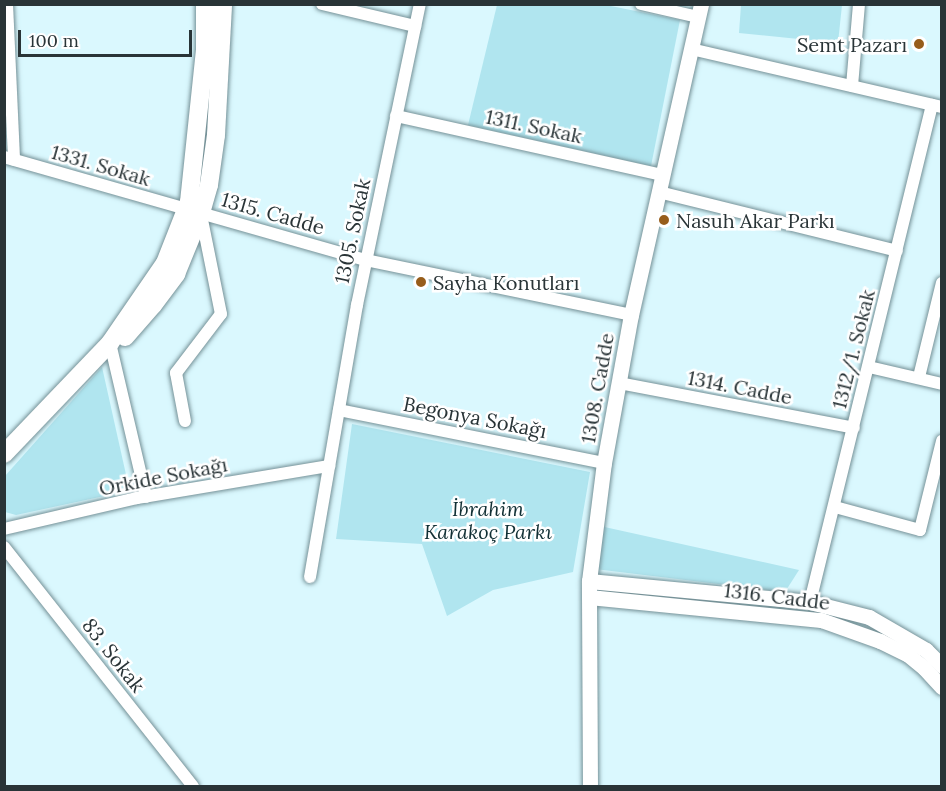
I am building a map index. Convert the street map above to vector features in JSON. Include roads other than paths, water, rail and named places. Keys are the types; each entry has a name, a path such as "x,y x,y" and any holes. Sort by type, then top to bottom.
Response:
{"main road":[{"path":"194,211 189,202 205,51 205,4"},
{"path":"4,453 110,343 124,338 176,274 194,211 209,185 216,135 224,4"}],"street":[{"path":"7,4 9,159"},
{"path":"322,4 415,26"},
{"name":"1305. Sokak","path":"310,577 366,260 420,4"},
{"path":"640,4 699,11"},
{"path":"852,86 859,4"},
{"name":"1308. Cadde","path":"590,786 589,589 604,463 631,315 699,11"},
{"path":"691,49 937,106"},
{"name":"1312/1. Sokak","path":"810,602 897,251 937,106"},
{"name":"1311. Sokak","path":"396,116 663,175"},
{"name":"1331. Sokak","path":"9,159 194,211"},
{"path":"659,192 897,251"},
{"path":"185,421 176,373 221,314 194,211"},
{"name":"1315. Cadde","path":"194,211 366,260 631,315"},
{"path":"919,377 942,283"},
{"path":"110,343 146,497"},
{"path":"869,367 942,384"},
{"name":"1314. Cadde","path":"619,383 854,428"},
{"name":"Begonya Sokağı","path":"339,410 604,463"},
{"path":"835,507 920,530 942,441"},
{"name":"Orkide Sokağı","path":"4,529 146,497 329,466"},
{"name":"83. Sokak","path":"4,547 193,786"},
{"name":"1316. Cadde","path":"589,589 810,602 869,617 926,650 940,664"},
{"name":"1316. Cadde","path":"589,589 821,620 860,633 907,654 942,687"}],"place":[{"name":"Semt Pazarı","path":"919,44"},
{"name":"Nasuh Akar Parkı","path":"664,220"},
{"name":"Sayha Konutları","path":"421,282"}],"park label":[{"name":"İbrahim Karakoç Parkı","path":"488,520"}]}
